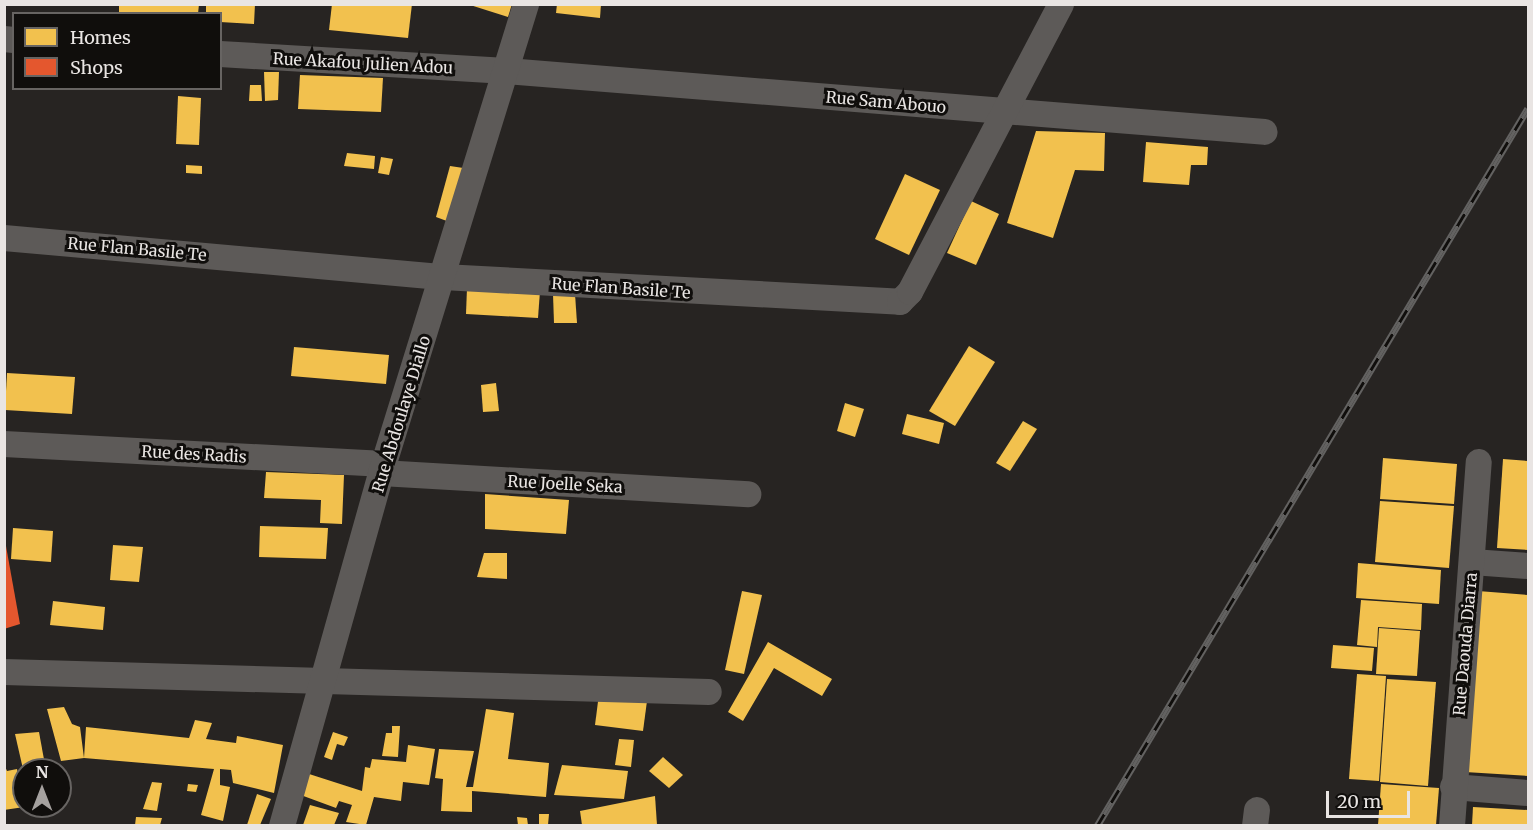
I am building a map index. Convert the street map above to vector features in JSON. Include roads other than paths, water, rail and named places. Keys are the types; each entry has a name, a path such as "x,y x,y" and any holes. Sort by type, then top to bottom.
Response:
{"street":[{"name":"Rue Abdoulaye Diallo","path":"282,825 383,469 526,4"},
{"name":"Rue Flan Basile Te","path":"4,238 443,277 888,305 900,302 910,292 1061,4"},
{"name":"Rue Akafou Julien Adou","path":"222,54 506,71"},
{"name":"Rue Sam Abouo","path":"506,71 1265,132"},
{"name":"Rue des Radis","path":"4,444 383,469"},
{"name":"Rue Daouda Diarra","path":"1452,825 1453,787 1479,462"},
{"name":"Rue Joelle Seka","path":"383,469 748,494"},
{"path":"1472,562 1528,566"},
{"path":"4,672 323,679 709,692"},
{"path":"1453,787 1528,793"}],"railway":[{"path":"1097,826 1528,108"}]}
